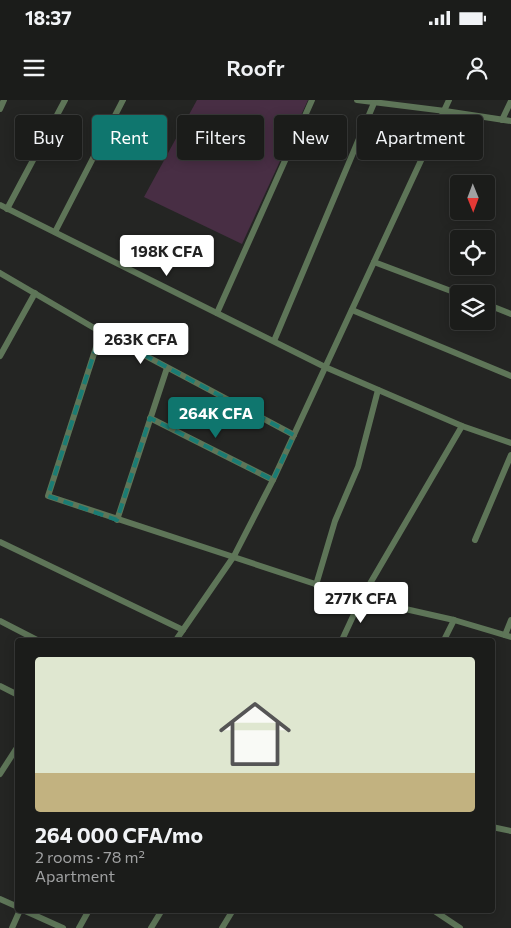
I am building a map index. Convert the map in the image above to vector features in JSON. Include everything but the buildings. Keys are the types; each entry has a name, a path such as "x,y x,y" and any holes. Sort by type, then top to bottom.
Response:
{"street":[{"path":"0,108 4,100"},
{"path":"8,209 66,100"},
{"path":"55,232 123,100"},
{"path":"217,313 312,100"},
{"path":"361,100 511,122"},
{"path":"177,638 234,556 273,480 449,100"},
{"path":"502,120 511,101"},
{"path":"274,341 374,103"},
{"path":"0,205 325,368 462,426 511,443"},
{"path":"374,262 450,291"},
{"path":"0,273 101,332 294,435"},
{"path":"0,356 35,293"},
{"path":"495,308 511,314"},
{"path":"352,310 511,376"},
{"path":"101,332 48,496 361,599 454,620 508,636 511,620"},
{"path":"117,520 167,368"},
{"path":"316,585 336,521 358,467 378,390"},
{"path":"150,418 273,480"},
{"path":"345,638 361,599 462,426"},
{"path":"475,540 511,456"},
{"path":"0,542 183,630"},
{"path":"445,638 454,620"},
{"path":"1,623 33,638"},
{"path":"0,686 15,694"},
{"path":"0,774 15,751"},
{"path":"495,828 511,831"},
{"path":"0,899 15,906"},
{"path":"12,928 18,913"},
{"path":"29,913 63,928"},
{"path":"79,928 87,913"},
{"path":"151,928 160,913"},
{"path":"222,928 231,913"},
{"path":"438,913 460,928"}],"highlighted area":[{"path":"101,332 294,435 273,480 150,418 117,520 48,496"}],"shaded area":[{"path":"197,100 308,100 301,115 274,115 274,160 280,160 242,244 144,197 164,160 167,160 167,155 177,137 177,160 264,160 264,115 189,115"}]}
